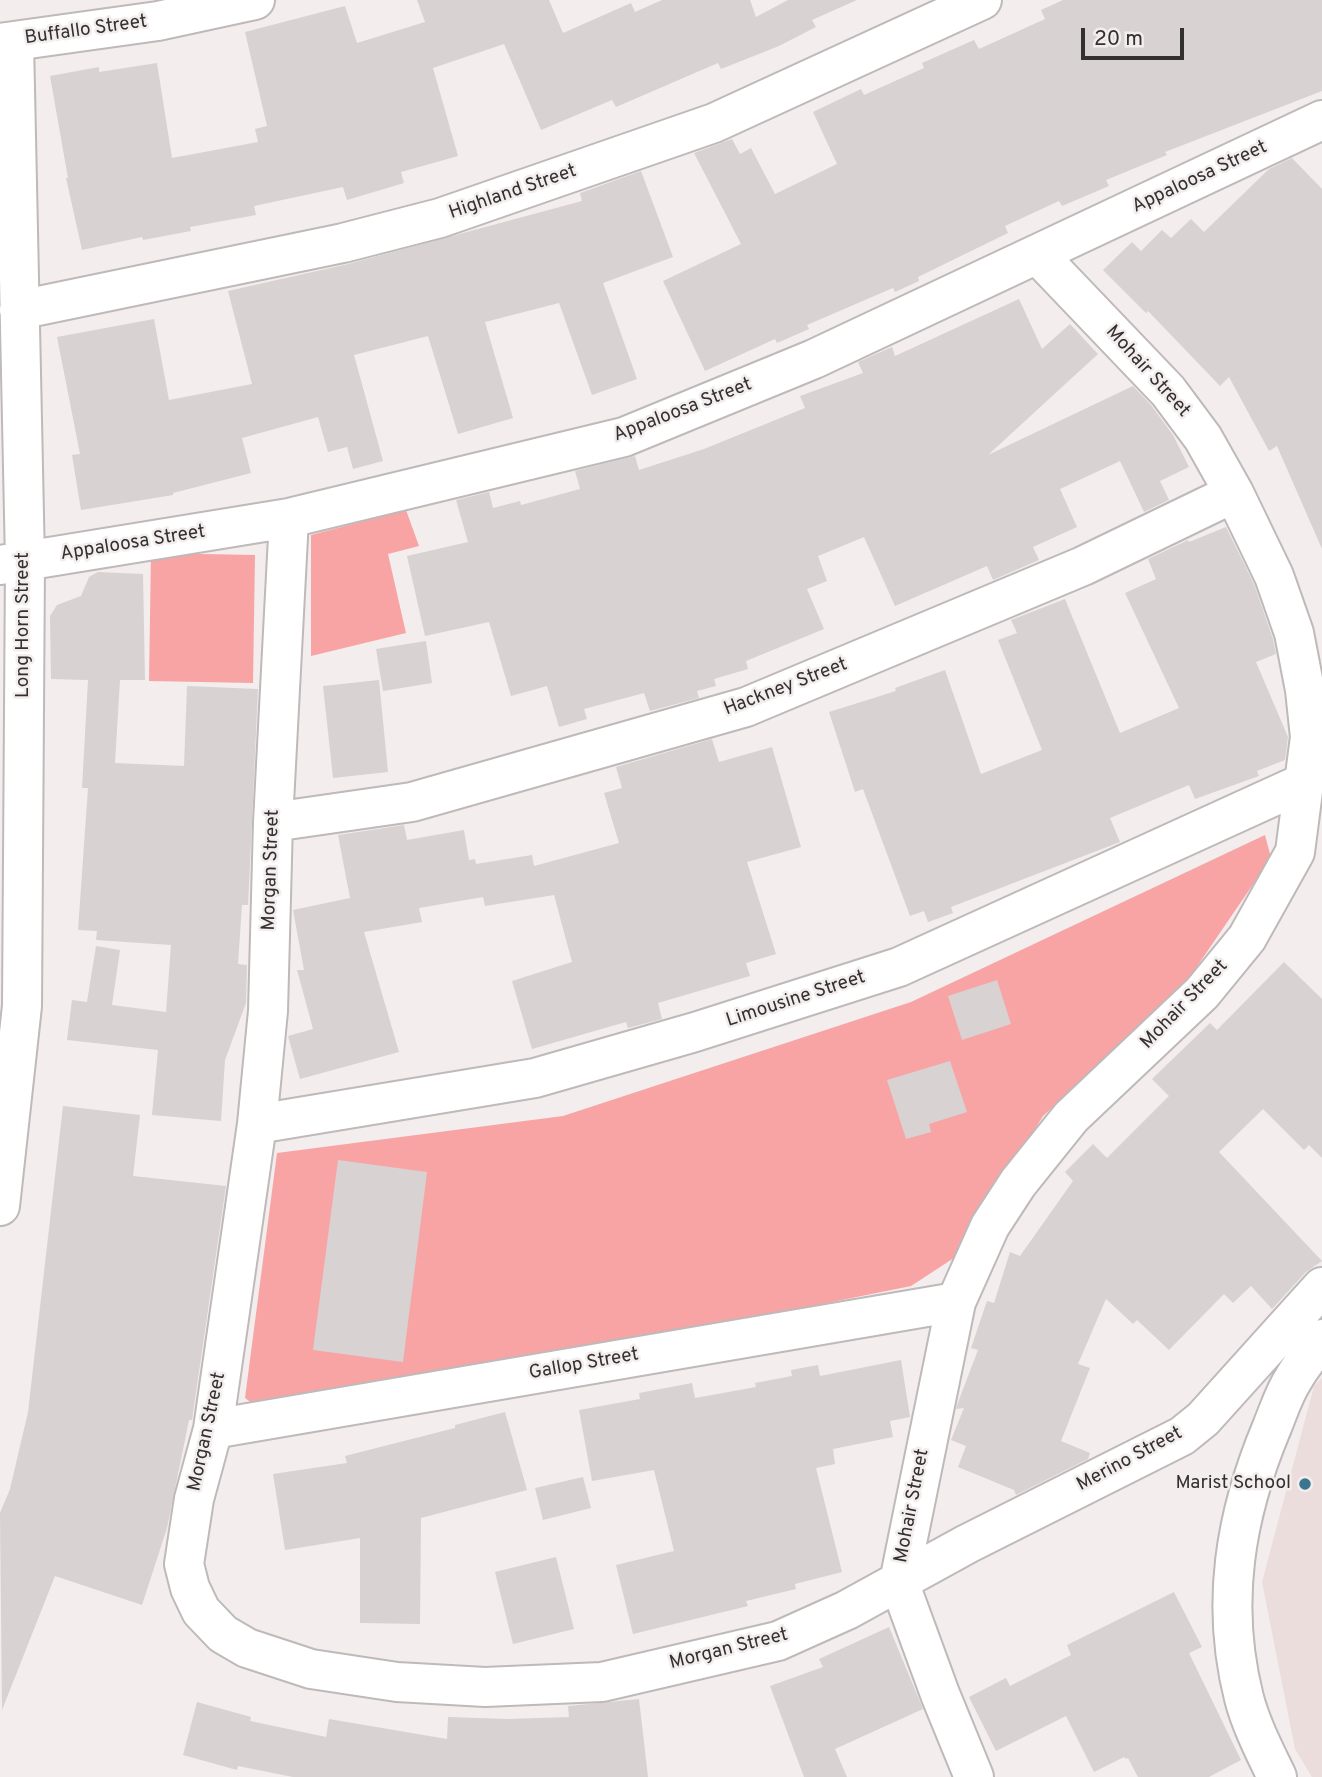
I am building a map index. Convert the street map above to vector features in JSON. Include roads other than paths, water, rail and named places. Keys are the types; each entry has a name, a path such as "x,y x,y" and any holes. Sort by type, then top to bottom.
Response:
{"street":[{"name":"Buffallo Street","path":"7,43 158,21 255,0"},
{"name":"Highland Street","path":"19,310 343,243 440,218 715,123 982,0"},
{"name":"Long Horn Street","path":"0,1206 22,1006 13,564 19,310 7,43"},
{"name":"Appaloosa Street","path":"13,564 289,518 624,436 814,359 1322,120"},
{"name":"Mohair Street","path":"975,1777 940,1694 899,1581 956,1302 990,1227 1018,1183 1071,1117 1202,993 1247,938 1295,852 1310,737 1305,690 1294,633 1274,576 1234,493 1203,438 1168,391 1038,255"},
{"name":"Hackney Street","path":"273,822 412,802 746,707 1083,566 1234,493"},
{"name":"Morgan Street","path":"289,518 273,822 268,1011 257,1124 213,1429 194,1499 184,1564 190,1588 201,1611 223,1634 247,1648 311,1669 397,1682 485,1687 602,1682 778,1641 847,1610 899,1581"},
{"name":"Limousine Street","path":"257,1124 535,1078 695,1032 899,967 1305,782"},
{"name":"Merino Street","path":"899,1581 1182,1436 1203,1419 1322,1287"},
{"name":"Gallop Street","path":"213,1429 956,1302"},
{"path":"1277,1777 1245,1701 1239,1674 1233,1642 1233,1569 1247,1498 1263,1448 1293,1379 1322,1339"}],"place":[{"name":"Marist School","path":"1305,1484"}]}
